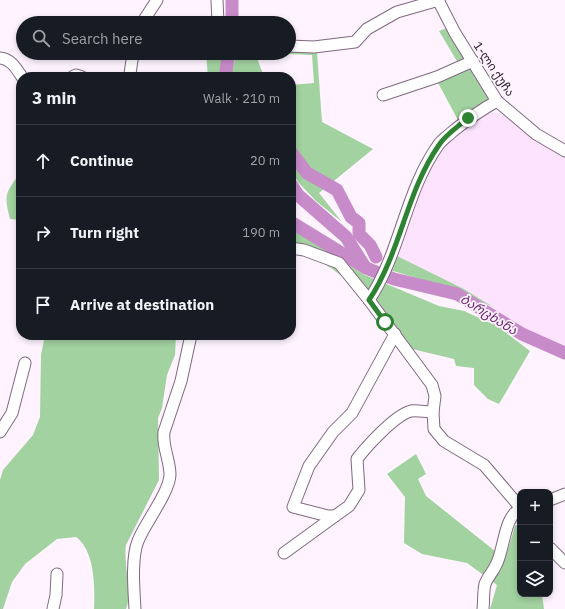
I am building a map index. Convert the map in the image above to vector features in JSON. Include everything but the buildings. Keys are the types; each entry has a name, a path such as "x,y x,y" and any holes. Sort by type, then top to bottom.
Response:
{"street":[{"path":"147,16 157,0"},
{"path":"217,0 218,16"},
{"path":"296,46 314,47 354,42 367,29 397,12 438,0"},
{"name":"1-ლი ქუჩა","path":"438,0 455,33 497,101 536,134 565,151"},
{"path":"0,58 5,59 14,66 18,72"},
{"path":"129,72 132,60"},
{"path":"383,95 437,77 473,61"},
{"path":"369,300 380,284 419,180 439,143 468,118 497,101"},
{"path":"296,249 304,250 339,263 395,334 432,385 435,396 433,412 434,428 444,441 484,466 517,504"},
{"path":"335,516 328,516 293,507 309,466 333,432 352,414 395,334"},
{"path":"135,609 133,581 137,542 167,486 170,474 163,438 182,381 190,340"},
{"path":"0,432 12,413 25,363"},
{"path":"284,553 349,506 359,490 357,459 366,448 397,419 411,411 433,412"},
{"path":"553,499 565,494"},
{"path":"483,609 485,585 508,526 517,510"},
{"path":"553,551 565,563"},
{"path":"53,609 56,595 57,574"}],"shaded area":[{"path":"489,113 500,113 529,134 565,155 565,346 524,328 464,289 397,256 424,182 437,158 449,142 477,116"}],"green space":[{"path":"447,28 490,99 459,122 436,79 461,68 439,31"},
{"path":"296,50 317,52 322,122 373,149 319,193 342,222 316,201 296,178 296,85 314,83 312,55 296,54"},
{"path":"207,60 222,60 223,72 208,72"},
{"path":"235,60 258,60 262,72 231,72"},
{"path":"16,179 16,220 10,219 7,204 7,194"},
{"path":"296,230 324,246 347,264 365,275 439,306 464,311 497,326 530,351 499,404 488,399 474,385 474,368 456,366 454,359 412,349 347,280 313,257 296,255"},
{"path":"397,256 464,289 493,307 456,290 390,270"},
{"path":"44,340 176,340 175,355 167,375 162,408 158,418 159,480 126,545 125,553 129,595 126,609 94,609 94,580 90,560 87,551 76,537 57,539 25,564 12,582 3,609 0,609 0,480 3,470 33,435 40,417 41,355"},
{"path":"416,454 426,474 418,479 426,496 505,559 515,526 517,525 517,597 542,597 544,609 490,609 497,585 467,563 422,554 404,543 405,497 387,474"}],"waterway":[{"name":"ბარცხანა","path":"232,0 232,16"},
{"name":"ბარცხანა","path":"226,72 228,60"},
{"name":"ბარცხანა","path":"296,159 307,173 337,190 351,217 359,223 359,234 370,245 376,257"},
{"name":"ბარცხანა","path":"296,192 346,237 365,267"},
{"name":"ბარცხანა","path":"296,225 366,268 394,279 457,294 522,334 565,353"}],"route":[{"path":"385,322 369,300 380,284 392,257 419,180 439,143 468,118"}]}
